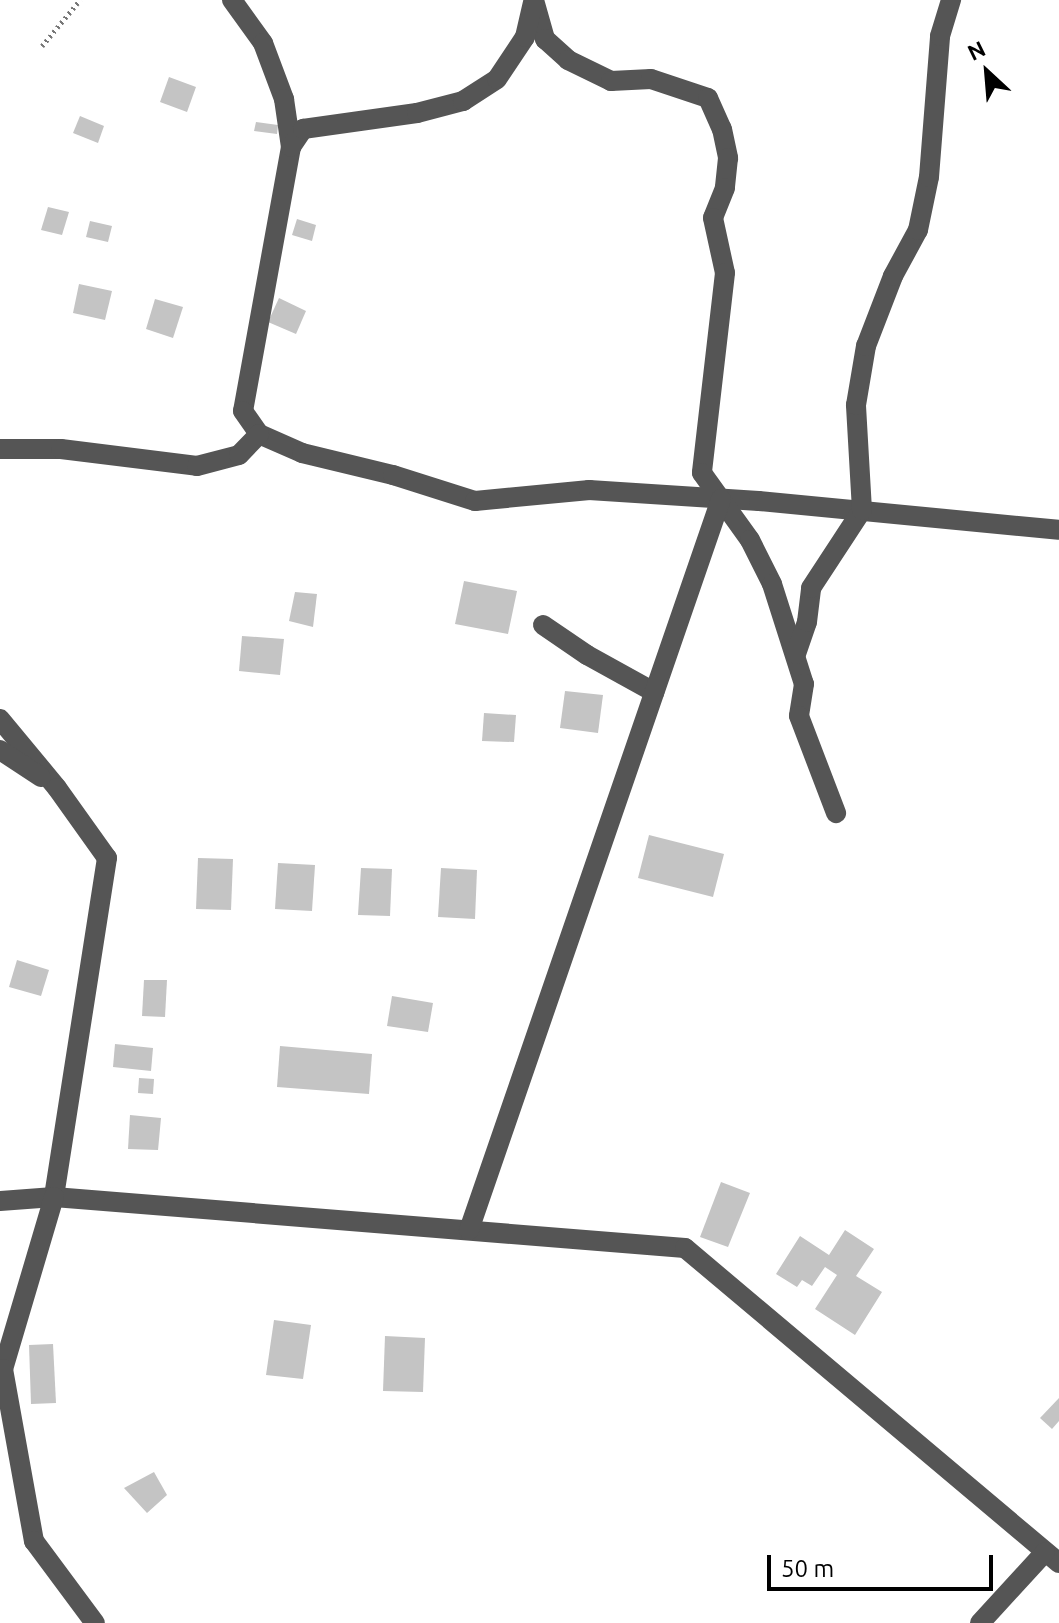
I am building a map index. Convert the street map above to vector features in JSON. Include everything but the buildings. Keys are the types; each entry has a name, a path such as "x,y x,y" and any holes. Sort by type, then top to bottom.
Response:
{"street":[{"path":"232,0 263,43 284,99 291,147 243,411 259,434 302,453 393,475 475,501 589,490 862,510 1059,530"},
{"path":"291,147 303,129 417,113 463,101 497,79 525,37 534,0"},
{"path":"534,0 545,39 568,60 611,81 651,79 708,98 722,129 728,158 725,188 713,218 725,273 702,473 750,540 772,584 804,684 799,716 836,813"},
{"path":"796,654 807,622 811,588 862,510 856,405 866,346 893,276 918,230 929,177 940,36 951,0"},
{"path":"0,449 61,449 197,466 239,455 259,434"},
{"path":"469,1230 721,499"},
{"path":"543,625 587,655 654,692"},
{"path":"0,719 57,788 107,858 54,1197 3,1369 34,1541 95,1623"},
{"path":"0,750 57,788"},
{"path":"0,1201 54,1197 685,1248 1052,1557 980,1623"}],"path":[{"path":"42,46 80,0"}]}
